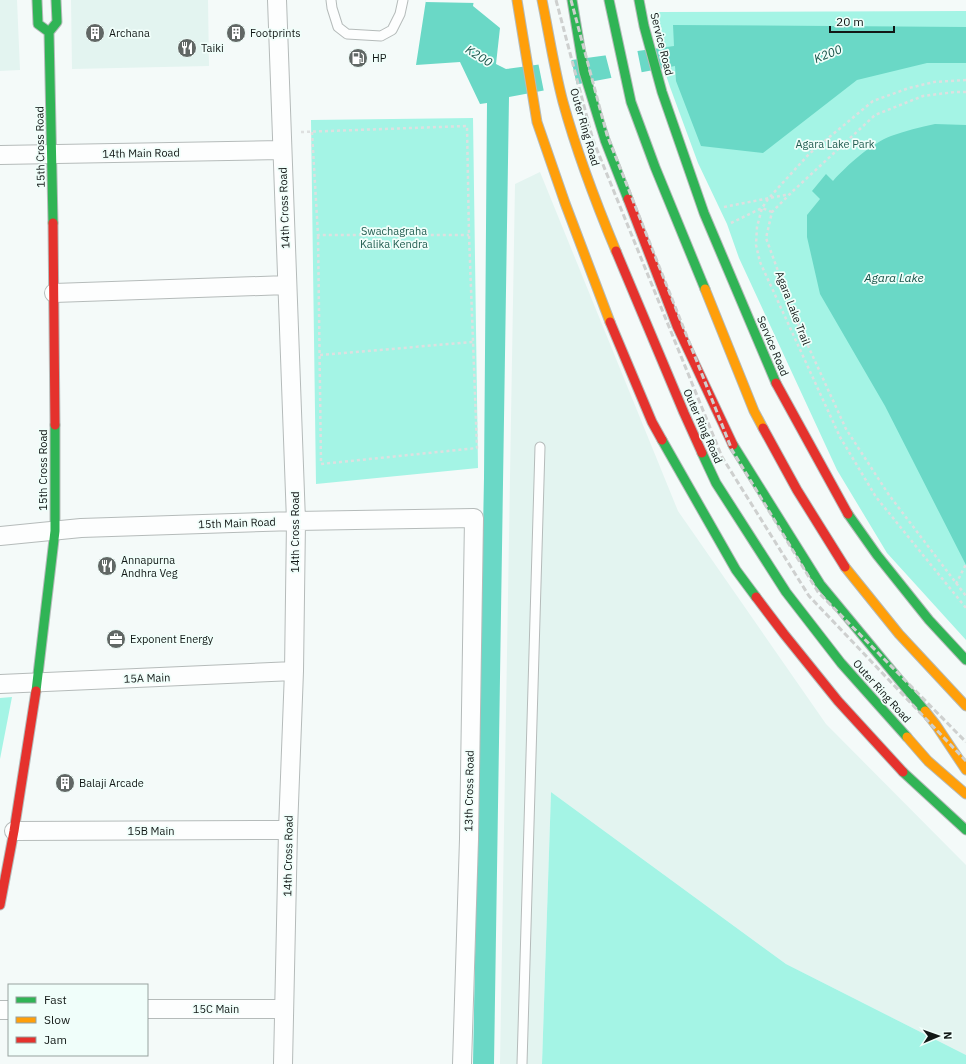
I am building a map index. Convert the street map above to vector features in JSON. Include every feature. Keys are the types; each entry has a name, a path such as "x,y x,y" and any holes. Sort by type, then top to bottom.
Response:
{"main road":[{"path":"37,0 38,24 49,32"},
{"name":"15th Cross Road","path":"0,905 14,831 37,682 55,531 54,293 49,32 57,22 56,0"},
{"path":"517,0 537,122 565,203 610,322 652,422 736,570 784,634 838,702 899,768 966,830"},
{"name":"Outer Ring Road","path":"542,0 563,100 582,162 599,209 675,392 716,483 786,592 841,663 928,761 966,794"},
{"path":"572,0 584,72 605,140 676,326 735,450 820,584 936,725 966,770"},
{"path":"609,0 631,102 658,175 754,411 797,490 848,572 899,634 966,706"},
{"name":"Service Road","path":"639,0 644,26 662,92 711,230 779,391 848,514 877,555 929,620 966,660"}],"street":[{"name":"14th Cross Road","path":"277,0 281,150 296,521 294,672 288,830 283,1064"},
{"name":"14th Main Road","path":"0,155 281,150"},
{"path":"54,293 287,284"},
{"name":"15th Main Road","path":"0,536 81,528 296,521 474,518"},
{"name":"13th Cross Road","path":"462,1064 474,518"},
{"name":"15A Main","path":"0,684 294,672"},
{"name":"15B Main","path":"14,831 288,830"},
{"name":"15C Main","path":"148,1009 284,1009"}],"lane":[{"path":"331,0 338,27 346,34 381,36 392,30 400,14 403,0"},
{"path":"522,1064 540,447"}],"path":[{"path":"966,80 934,82 910,88 873,101 809,154 768,199 762,208 757,227 756,239 760,262 840,437 876,497 966,608"},
{"path":"711,230 762,208 772,212 875,115 923,96 966,92"},
{"path":"281,131 312,132 467,126 469,235 477,448 321,464 318,235 312,132"},
{"path":"720,208 790,194"},
{"name":"Agara Lake Trail","path":"772,212 766,238 794,316 846,429 889,494 966,596"},
{"path":"318,235 469,235"},
{"path":"320,355 473,342"},
{"path":"956,584 966,564"}],"shaded area":[{"path":"0,0 17,0 20,70 0,71"},
{"path":"71,0 208,0 209,66 72,69"},
{"path":"540,172 678,511 826,724 966,865 966,1055 786,964 551,792 542,1064 500,1064 515,184"}],"green space":[{"name":"Agara Lake Park","path":"966,11 966,640 887,553 837,470 739,258 727,224 698,163 666,75 658,32 658,12"},
{"name":"Swachagraha Kalika Kendra","path":"473,118 478,468 316,484 311,120"},
{"path":"12,697 0,759 0,698"},
{"path":"551,792 786,964 966,1055 966,1064 542,1064"}],"water":[{"name":"K200","path":"426,0 474,0 473,6 500,28 496,64 506,69 674,46 673,25 966,27 966,63 927,63 857,80 763,153 701,146 676,81 675,66 509,97 494,1064 473,1064 484,478 487,103 480,104 460,62 416,65"},
{"name":"Agara Lake","path":"935,124 966,125 966,565 885,406 820,294 807,237 807,215 820,199 812,191 826,174 833,181 860,156 884,139"}],"pier":[{"path":"426,0 476,0 476,3 425,2"},
{"path":"637,49 642,74 612,80 605,53"},
{"path":"571,58 577,86 544,92 538,62"}],"railway":[{"path":"556,0 593,140 722,457 809,596 966,761"},
{"path":"571,0 607,135 732,450 818,592 966,742"}],"traffic: fast":[{"path":"37,0 38,24 49,32"},
{"path":"53,223 49,32 57,22 56,0"},
{"path":"572,0 584,72 605,140 628,199"},
{"path":"609,0 631,102 655,167 705,289"},
{"path":"639,0 644,26 662,92 704,213 776,383"},
{"path":"36,691 55,531 55,425"},
{"path":"662,440 736,570 756,597"},
{"path":"733,445 820,584 925,711"},
{"path":"702,453 716,483 786,592 841,663 907,737"},
{"path":"848,514 877,555 929,620 966,660"},
{"path":"903,772 966,830"}],"traffic: slow":[{"path":"517,0 537,122 565,203 610,322"},
{"path":"542,0 557,76 568,121 587,178 616,251"},
{"path":"705,289 754,411 763,428"},
{"path":"845,567 899,634 966,706"},
{"path":"925,711 966,770"},
{"path":"907,737 928,761 966,794"}],"traffic: jam":[{"path":"628,199 677,326 733,445"},
{"path":"53,223 55,425"},
{"path":"616,251 702,453"},
{"path":"610,322 652,422 662,440"},
{"path":"776,383 848,514"},
{"path":"763,428 797,490 845,567"},
{"path":"756,597 838,701 903,772"},
{"path":"0,905 14,831 36,691"}],"place":[{"name":"Archana","path":"95,33"},
{"name":"Footprints","path":"236,33"},
{"name":"Taiki","path":"187,48"},
{"name":"HP","path":"358,58"},
{"name":"Annapurna Andhra Veg","path":"107,566"},
{"name":"Exponent Energy","path":"116,639"},
{"name":"Balaji Arcade","path":"65,783"}]}
